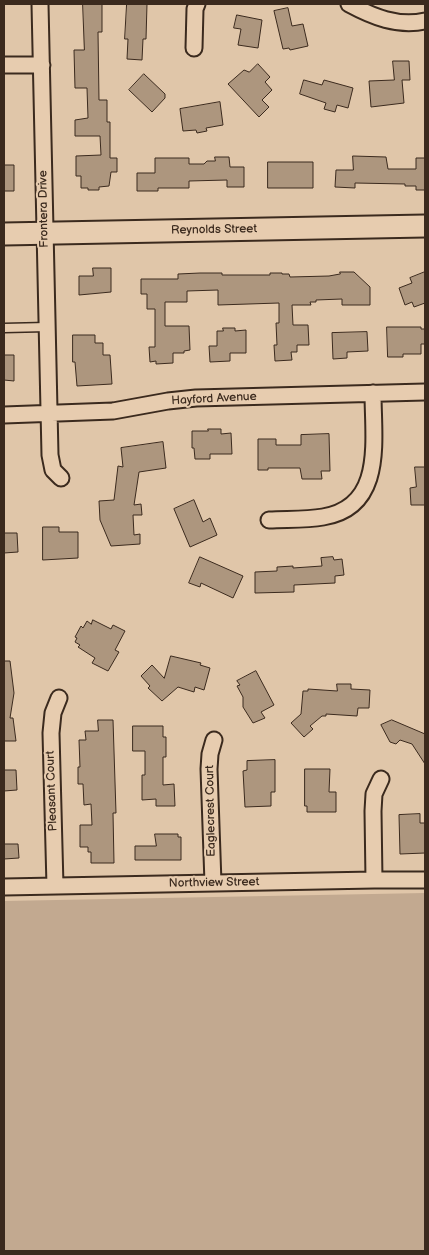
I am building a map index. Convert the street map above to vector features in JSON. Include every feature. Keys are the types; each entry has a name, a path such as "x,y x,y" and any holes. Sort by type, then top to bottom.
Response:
{"street":[{"name":"Frontera Drive","path":"40,4 48,414 50,455 53,470 61,478"},
{"path":"194,48 195,9 197,4"},
{"path":"349,4 368,14 388,21 414,24 425,21"},
{"path":"4,65 42,64"},
{"name":"Reynolds Street","path":"4,234 425,226"},
{"name":"Hayford Avenue","path":"4,415 113,411 196,398 425,392"},
{"path":"269,520 323,517 342,512 357,500 368,484 373,467 373,393"},
{"name":"Pleasant Court","path":"55,886 51,734 52,713 59,698"},
{"name":"Eaglecrest Court","path":"213,883 209,769 210,754 214,740"},
{"path":"374,880 374,794 381,779"},
{"name":"Northview Street","path":"4,887 425,880"}],"lane":[{"path":"4,328 47,327"}],"shaded area":[{"path":"425,893 425,1251 4,1251 4,901"}],"building":[{"path":"83,4 102,4 102,32 98,32 99,100 107,100 107,122 110,122 110,158 117,158 117,172 111,172 109,186 99,187 99,190 81,188 81,176 76,176 76,156 101,155 100,136 75,136 75,120 88,118 87,88 75,88 74,50 84,50"},
{"path":"127,4 147,4 146,39 143,39 142,60 127,59 128,39 125,39"},
{"path":"288,8 292,26 303,24 308,46 290,50 289,48 283,49 274,11"},
{"path":"237,15 262,20 258,48 238,45 241,29 234,28"},
{"path":"393,61 409,61 410,80 402,80 404,103 371,107 369,81 394,80"},
{"path":"258,64 270,77 265,82 272,90 262,100 269,107 259,117 228,84 244,70 249,72"},
{"path":"144,74 165,94 165,98 152,112 129,90"},
{"path":"304,80 322,85 324,80 353,88 348,108 337,105 335,112 324,109 326,103 300,94"},
{"path":"220,102 223,125 206,128 207,131 197,133 196,130 183,131 180,109"},
{"path":"353,156 386,157 388,169 416,169 416,158 425,158 425,190 416,190 416,186 405,186 405,184 355,183 355,188 335,187 336,170 353,170"},
{"path":"215,157 229,157 230,167 244,167 244,187 227,187 227,180 189,181 189,188 158,188 158,191 137,191 137,173 155,173 155,158 189,158 189,164 204,164 207,161 215,161"},
{"path":"268,162 313,162 313,188 268,188"},
{"path":"4,165 14,165 14,191 4,191"},
{"path":"93,268 111,268 111,292 79,295 79,276 93,276"},
{"path":"340,272 354,272 370,287 370,305 342,305 342,299 316,300 316,302 310,302 311,305 292,305 293,325 308,325 309,345 297,345 297,352 291,352 292,360 275,361 274,345 277,345 276,323 279,323 279,303 218,305 218,290 187,291 187,302 165,302 165,326 189,326 190,350 184,351 184,353 173,353 173,363 156,364 156,361 150,362 149,347 155,347 155,309 147,309 147,294 141,294 141,279 178,279 178,274 200,273 270,275 270,273 282,273 289,274 290,277 329,276 340,274"},
{"path":"425,272 425,303 414,307 412,302 405,305 399,288 412,283 410,278"},
{"path":"387,327 421,327 421,329 425,329 425,344 421,344 421,354 403,354 403,357 388,357"},
{"path":"223,328 235,328 235,331 246,330 246,353 230,353 230,361 210,362 209,346 217,346 217,331 223,331"},
{"path":"367,332 368,351 347,352 347,358 333,359 332,333"},
{"path":"73,335 95,335 95,343 103,343 103,355 110,355 112,384 77,386 75,362 73,362"},
{"path":"4,355 14,355 14,381 4,380"},
{"path":"208,429 221,429 221,434 231,433 232,454 210,454 210,459 195,459 194,448 192,448 192,431 208,431"},
{"path":"329,434 330,471 321,471 322,479 302,479 300,468 268,468 268,470 258,470 258,439 276,439 276,445 301,445 301,435"},
{"path":"163,442 166,468 139,472 134,505 141,504 142,515 133,515 134,535 140,534 140,544 111,546 100,520 99,501 114,500 118,466 123,467 121,448"},
{"path":"415,467 425,467 425,505 411,505 410,488 416,487"},
{"path":"194,500 203,522 210,518 217,535 190,547 174,509"},
{"path":"43,527 59,527 59,532 78,532 78,558 43,560"},
{"path":"4,533 17,533 18,552 4,553"},
{"path":"200,557 243,576 233,598 201,583 200,587 189,583"},
{"path":"333,557 334,560 342,559 344,575 335,576 335,583 294,585 294,592 255,593 255,572 277,571 277,567 322,566 321,558"},
{"path":"93,620 111,629 113,625 125,631 115,650 119,652 108,671 92,663 95,658 78,647 80,645 75,642 77,638 75,637 81,626 83,628 87,621 91,624"},
{"path":"171,656 201,663 200,665 210,668 204,690 195,687 194,692 178,687 162,701 148,688 150,686 141,676 152,665 164,678"},
{"path":"4,661 10,661 14,693 10,718 13,718 16,741 4,741"},
{"path":"256,671 274,705 261,712 265,718 253,723 243,707 243,697 237,686 240,685 237,681"},
{"path":"337,684 351,684 351,689 370,690 369,708 358,708 357,716 326,714 326,716 322,716 310,726 313,729 304,737 291,723 301,714 303,691 308,691 308,689 337,691"},
{"path":"98,720 113,720 116,813 113,813 114,863 91,863 91,852 88,852 88,847 80,847 80,825 92,825 91,804 84,805 83,784 78,784 78,767 80,767 79,740 86,740 85,731 98,731"},
{"path":"392,720 425,734 425,764 412,744 400,740 396,744 390,742 381,725"},
{"path":"133,726 163,726 163,737 166,737 166,757 163,757 163,785 174,784 175,806 156,806 156,799 142,800 142,775 145,775 145,751 133,751"},
{"path":"275,760 275,792 271,792 271,806 245,807 243,771 247,770 247,761"},
{"path":"305,769 330,769 329,792 336,792 336,812 307,812 307,806 305,806"},
{"path":"4,770 16,770 17,790 4,791"},
{"path":"420,814 420,823 425,823 425,853 400,854 399,815"},
{"path":"155,834 178,834 178,837 181,837 181,860 135,860 135,846 156,846"},
{"path":"4,844 18,844 19,858 4,859"}]}
